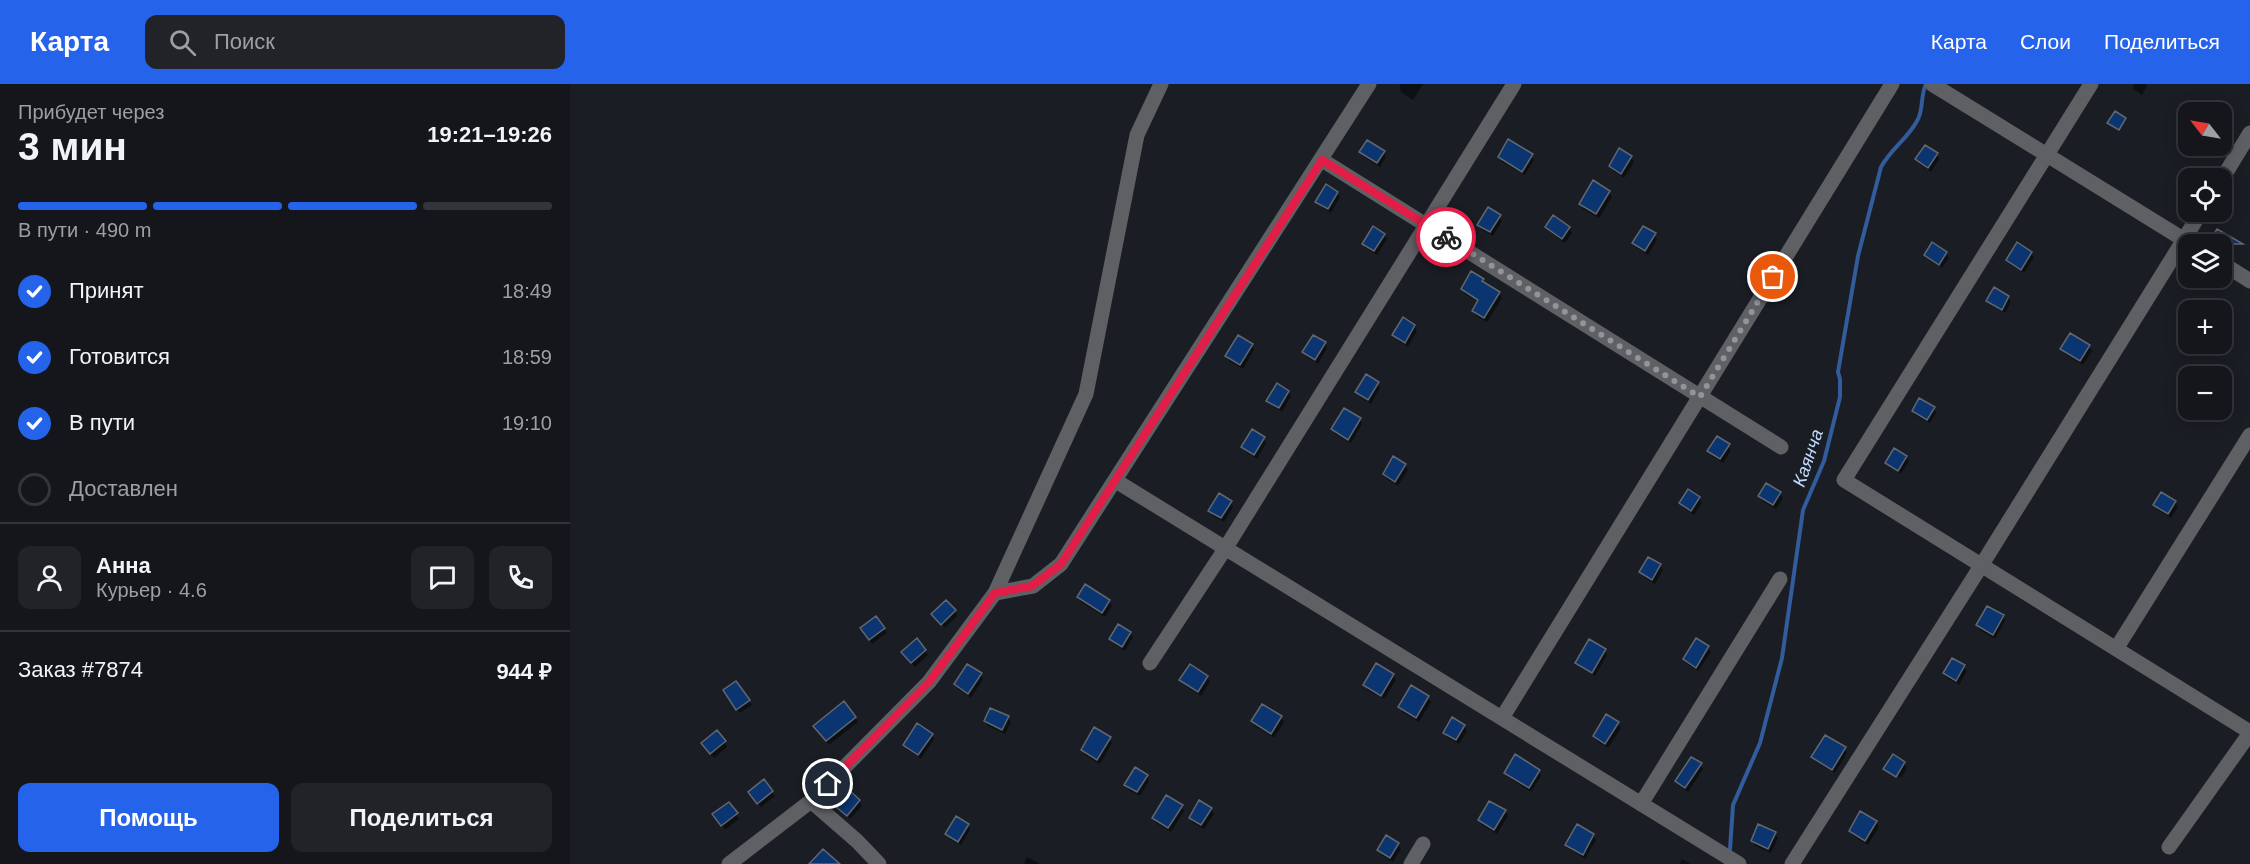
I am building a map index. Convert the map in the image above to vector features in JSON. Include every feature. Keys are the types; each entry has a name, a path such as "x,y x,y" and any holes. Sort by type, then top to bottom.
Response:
{"street":[{"path":"729,864 811,801 929,682 995,593 1086,394 1137,135 1161,84"},
{"path":"995,593 1032,586 1061,564 1369,84"},
{"path":"1150,663 1225,549 1514,84"},
{"path":"1502,718 1892,84"},
{"path":"2091,84 1844,480 2250,732 2169,847"},
{"path":"1940,86 2178,236"},
{"path":"2228,168 2250,133"},
{"path":"1322,160 1781,447"},
{"path":"1792,864 2178,256"},
{"path":"2232,269 2250,280"},
{"path":"2116,649 2250,435"},
{"path":"1116,481 1739,864"},
{"path":"1641,804 1780,579"},
{"path":"811,801 857,841 879,864"},
{"path":"1411,864 1423,844"}],"building":[{"path":"2115,111 2126,118 2119,130 2107,123"},
{"path":"1508,139 1533,154 1522,172 1498,157"},
{"path":"1367,140 1385,151 1377,163 1359,152"},
{"path":"1925,145 1938,153 1928,168 1915,159"},
{"path":"1619,148 1632,156 1621,174 1609,166"},
{"path":"1593,180 1610,191 1596,214 1579,204"},
{"path":"1326,184 1338,192 1328,209 1315,202"},
{"path":"1488,207 1501,215 1490,232 1477,225"},
{"path":"1553,215 1570,227 1562,239 1545,227"},
{"path":"1373,226 1385,234 1374,251 1362,244"},
{"path":"1643,226 1656,233 1645,251 1632,243"},
{"path":"2217,229 2226,234 2214,234"},
{"path":"2232,238 2243,244 2232,244"},
{"path":"1932,242 1947,252 1939,265 1924,255"},
{"path":"2017,242 2032,252 2021,270 2006,260"},
{"path":"1471,271 1500,292 1484,318 1472,311 1478,300 1461,289"},
{"path":"1994,287 2009,296 2002,310 1986,301"},
{"path":"1403,317 1415,325 1405,343 1392,335"},
{"path":"2070,333 2090,345 2080,361 2060,349"},
{"path":"1238,335 1253,344 1240,365 1225,356"},
{"path":"1313,335 1326,342 1315,360 1302,352"},
{"path":"1366,374 1379,382 1368,400 1355,392"},
{"path":"1277,383 1289,391 1279,408 1266,401"},
{"path":"1919,398 1935,407 1927,420 1912,411"},
{"path":"1344,408 1361,418 1348,440 1331,429"},
{"path":"1252,429 1265,437 1254,455 1241,447"},
{"path":"1717,436 1730,444 1720,459 1707,451"},
{"path":"1894,448 1907,456 1898,471 1885,463"},
{"path":"1393,456 1406,464 1395,482 1383,474"},
{"path":"1766,483 1781,492 1773,505 1758,496"},
{"path":"1688,489 1700,497 1691,511 1679,503"},
{"path":"2161,492 2176,501 2168,514 2153,505"},
{"path":"1219,493 1232,501 1221,518 1208,511"},
{"path":"1648,557 1661,564 1652,580 1639,572"},
{"path":"1085,584 1110,600 1102,613 1077,597"},
{"path":"946,600 956,610 941,625 931,614"},
{"path":"1987,606 2004,615 1993,635 1976,625"},
{"path":"876,616 885,628 869,640 860,628"},
{"path":"1118,624 1131,632 1122,647 1109,639"},
{"path":"917,638 926,650 911,663 901,652"},
{"path":"1696,638 1709,646 1696,668 1683,659"},
{"path":"1589,639 1606,649 1592,673 1575,663"},
{"path":"1952,658 1965,665 1956,681 1943,673"},
{"path":"1376,663 1394,674 1381,696 1363,685"},
{"path":"967,664 982,673 968,694 954,684"},
{"path":"1190,664 1208,676 1198,692 1179,680"},
{"path":"736,681 750,700 736,710 723,690"},
{"path":"1411,685 1429,696 1416,718 1398,707"},
{"path":"844,701 856,717 826,741 813,726"},
{"path":"1262,704 1282,716 1271,734 1251,721"},
{"path":"990,708 1009,716 1002,730 984,721"},
{"path":"1606,714 1619,722 1605,744 1593,736"},
{"path":"1452,717 1465,725 1456,740 1443,733"},
{"path":"917,723 933,734 918,755 903,745"},
{"path":"1094,727 1111,737 1097,760 1081,750"},
{"path":"717,730 726,741 710,754 701,743"},
{"path":"1825,735 1846,747 1832,770 1811,757"},
{"path":"1515,754 1540,770 1529,788 1504,773"},
{"path":"1893,754 1905,762 1896,777 1883,769"},
{"path":"1691,757 1702,763 1685,788 1675,781"},
{"path":"1135,767 1148,775 1137,792 1124,785"},
{"path":"764,779 773,791 757,804 748,792"},
{"path":"849,790 860,800 847,816 835,806"},
{"path":"1166,795 1183,805 1168,828 1152,818"},
{"path":"1199,800 1212,808 1201,825 1189,818"},
{"path":"1489,801 1506,810 1494,830 1478,820"},
{"path":"729,802 738,813 721,826 712,814"},
{"path":"1860,811 1877,821 1865,841 1849,831"},
{"path":"956,816 969,824 958,842 945,834"},
{"path":"1577,824 1594,834 1583,855 1565,845"},
{"path":"1758,824 1776,832 1768,849 1751,841"},
{"path":"1386,835 1399,843 1390,858 1377,850"},
{"path":"823,849 840,864 809,864"}],"waterway":[{"name":"Каянча","path":"1730,849 1733,805 1760,743 1782,658 1803,510 1824,461 1840,397 1838,372 1858,256 1881,167 1917,121 1926,84"}],"way so far":[{"path":"1446,237 1700,397 1773,277"}],"route":[{"path":"828,784 929,682 995,593 1032,586 1061,564 1322,160 1446,237"}]}
